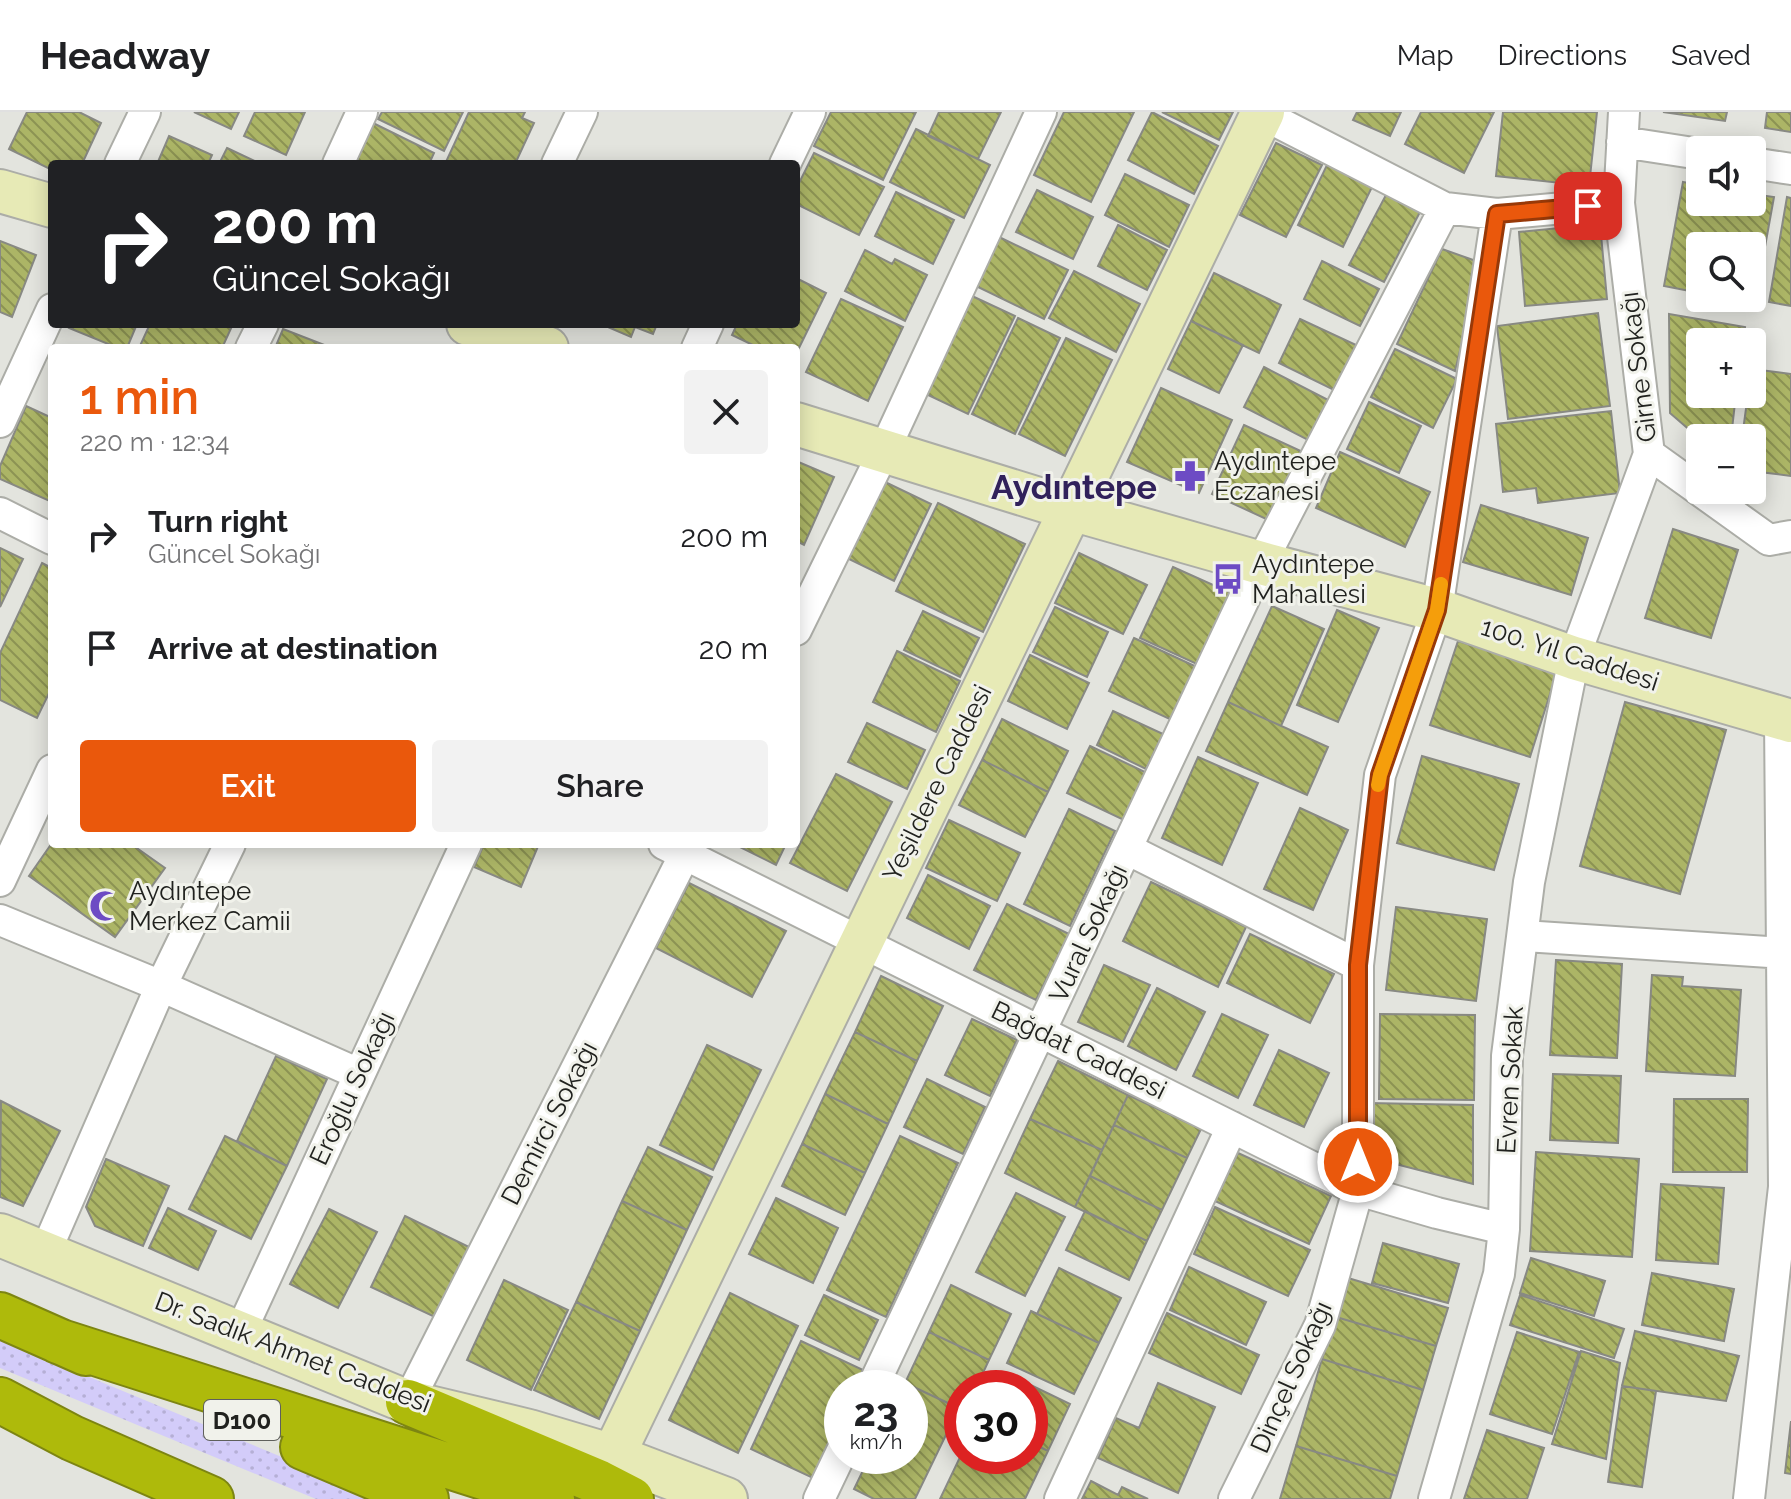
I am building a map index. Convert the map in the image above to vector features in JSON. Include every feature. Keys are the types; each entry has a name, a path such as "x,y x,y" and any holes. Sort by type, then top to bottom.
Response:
{"highway":[{"name":"D100","path":"0,1315 426,1499"},
{"path":"58,1341 552,1499"},
{"path":"0,1400 72,1438 211,1499"},
{"path":"408,1402 598,1482 631,1499"},
{"path":"0,1420 72,1438"}],"street":[{"path":"122,160 145,112"},
{"path":"340,160 362,112"},
{"path":"559,160 582,112"},
{"path":"787,160 810,112"},
{"path":"800,622 884,451 1041,112"},
{"name":"Girne Sokağı","path":"1574,658 1649,454 1619,203 1624,112"},
{"path":"1262,113 1445,208 1497,214 1619,203"},
{"name":"Yeşildere Caddesi","path":"613,1456 1262,113"},
{"path":"1622,142 1686,152"},
{"path":"1766,165 1791,169"},
{"path":"0,191 48,205"},
{"name":"Vural Sokağı","path":"881,1370 1261,563 1445,208"},
{"name":"Dinçel Sokağı","path":"1234,1499 1320,1325 1358,1190 1358,965 1380,775 1437,610 1497,214"},
{"path":"0,422 48,318"},
{"path":"474,331 530,344"},
{"name":"100. Yıl Caddesi","path":"800,425 1071,509 1437,610 1574,658 1786,719"},
{"path":"1649,454 1769,540 1791,536"},
{"path":"0,513 48,537"},
{"name":"Evren Sokak","path":"1434,1499 1499,1274 1504,1229 1507,1056 1529,882 1574,658"},
{"path":"1749,1499 1784,1187 1786,719"},
{"path":"0,881 48,779"},
{"path":"45,1253 161,986 228,848"},
{"name":"Eroğlu Sokağı","path":"240,1333 464,848"},
{"name":"Demirci Sokağı","path":"408,1402 680,848"},
{"name":"Bağdat Caddesi","path":"682,848 861,942 1358,1190 1504,1229"},
{"path":"1127,849 1358,965"},
{"path":"0,920 161,986 359,1074"},
{"path":"1523,936 1783,953"},
{"path":"1060,1499 1232,1127"},
{"name":"Dr. Sadık Ahmet Caddesi","path":"0,1235 408,1402 529,1431 613,1456 726,1499"},
{"path":"819,1499 831,1474"}],"shaded area":[{"path":"0,1340 383,1499 316,1499 0,1368"}],"building":[{"path":"27,112 79,112 101,123 84,160 48,160 48,168 9,149"},
{"path":"194,112 239,112 231,129"},
{"path":"255,112 305,112 286,155 244,136"},
{"path":"382,112 463,112 444,151 378,119"},
{"path":"469,112 525,112 522,118 534,123 517,160 447,160"},
{"path":"831,112 916,112 883,180 814,146"},
{"path":"939,112 1001,112 978,159 928,136"},
{"path":"1064,112 1134,112 1091,202 1034,175"},
{"path":"1152,112 1218,146 1194,194 1128,160"},
{"path":"1162,112 1233,112 1219,140"},
{"path":"1357,112 1401,112 1390,136 1353,120"},
{"path":"1421,112 1494,112 1464,173 1405,144"},
{"path":"1503,112 1597,112 1589,186 1496,176"},
{"path":"1663,112 1727,112 1725,121"},
{"path":"1767,112 1791,112 1791,132 1765,128"},
{"path":"373,123 434,153 431,160 356,160"},
{"path":"916,129 990,165 964,218 890,182"},
{"path":"169,136 212,155 210,160 159,160"},
{"path":"1276,143 1322,165 1286,237 1240,215"},
{"path":"227,148 252,160 221,160"},
{"path":"814,153 884,187 859,235 800,206 800,181"},
{"path":"1327,165 1372,187 1343,247 1298,225"},
{"path":"1125,174 1189,205 1169,247 1105,215"},
{"path":"1683,182 1686,183 1686,216 1766,216 1766,196 1774,197 1766,241 1766,232 1686,232 1686,290 1664,286"},
{"path":"1037,190 1093,217 1073,259 1016,232"},
{"path":"896,192 954,220 933,264 875,236"},
{"path":"1387,193 1421,210 1384,282 1349,265"},
{"path":"1787,197 1791,198 1791,306 1769,302"},
{"path":"1600,224 1607,299 1525,306 1519,232"},
{"path":"1118,225 1167,250 1147,290 1098,266"},
{"path":"999,237 1068,270 1044,319 976,286"},
{"path":"0,241 36,255 12,317 0,312"},
{"path":"1442,249 1476,261 1471,306 1455,371 1397,344"},
{"path":"865,250 892,264 895,259 927,275 905,321 845,291"},
{"path":"1322,261 1379,289 1360,326 1304,299"},
{"path":"1074,271 1140,304 1116,352 1049,318"},
{"path":"1214,273 1281,305 1259,353 1191,321"},
{"path":"800,280 826,293 800,346 751,344 732,335 735,328 800,328"},
{"path":"972,296 1015,316 968,414 926,394"},
{"path":"841,299 903,327 868,401 806,372"},
{"path":"1598,313 1610,406 1508,419 1497,326"},
{"path":"1669,314 1745,327 1686,328 1686,408 1734,408 1733,424 1686,424 1686,427 1670,413"},
{"path":"1018,318 1060,338 1015,434 972,414"},
{"path":"1300,319 1356,345 1334,390 1279,363"},
{"path":"1191,321 1243,345 1219,393 1168,369"},
{"path":"69,328 135,328 129,344 108,344"},
{"path":"148,328 231,328 224,344 141,344"},
{"path":"610,328 635,328 631,337"},
{"path":"638,328 655,328 653,334"},
{"path":"283,329 322,344 277,344"},
{"path":"1066,338 1112,360 1065,456 1019,434"},
{"path":"1395,349 1457,379 1433,428 1371,397"},
{"path":"1264,367 1330,401 1310,441 1244,407"},
{"path":"1766,371 1791,374 1791,476 1766,473 1766,424 1744,424 1746,408 1766,408"},
{"path":"1161,388 1232,420 1199,493 1127,462"},
{"path":"1369,402 1421,426 1399,473 1347,449"},
{"path":"26,406 48,416 48,500 0,479 0,466"},
{"path":"1611,411 1620,493 1538,503 1536,488 1503,492 1496,424"},
{"path":"1244,425 1305,453 1273,522 1212,494"},
{"path":"1340,452 1430,492 1405,547 1316,508"},
{"path":"800,463 834,477 804,545 800,543"},
{"path":"885,482 931,504 894,581 847,558"},
{"path":"938,503 1025,544 983,632 896,591"},
{"path":"1481,505 1588,538 1571,595 1463,562"},
{"path":"1673,529 1738,550 1711,638 1645,618"},
{"path":"0,548 23,559 0,607"},
{"path":"1079,553 1147,585 1123,634 1055,603"},
{"path":"42,563 48,566 48,695 37,718 0,700 0,653"},
{"path":"1173,567 1231,593 1199,665 1140,638"},
{"path":"1272,606 1324,629 1281,726 1228,702"},
{"path":"1055,607 1108,632 1087,677 1033,652"},
{"path":"1337,610 1379,628 1338,722 1297,705"},
{"path":"923,611 979,638 960,677 904,650"},
{"path":"1134,638 1199,668 1174,721 1109,691"},
{"path":"1458,641 1557,672 1530,757 1430,725"},
{"path":"897,651 960,681 936,732 873,702"},
{"path":"1030,655 1089,683 1067,729 1008,701"},
{"path":"1228,702 1328,747 1307,795 1206,751"},
{"path":"1625,702 1726,730 1680,894 1580,866"},
{"path":"1113,711 1163,734 1146,769 1097,745"},
{"path":"1002,719 1068,751 1048,792 982,760"},
{"path":"867,723 925,750 907,789 848,762"},
{"path":"1090,746 1149,774 1126,821 1067,793"},
{"path":"1422,756 1519,784 1494,870 1397,843"},
{"path":"1198,757 1258,783 1222,865 1162,838"},
{"path":"982,760 1048,792 1025,837 959,805"},
{"path":"836,774 892,802 847,891 790,863"},
{"path":"1300,808 1348,830 1313,910 1264,889"},
{"path":"1069,809 1115,831 1070,926 1024,904"},
{"path":"949,820 1020,853 997,901 926,868"},
{"name":"Aydıntepe Merkez Camii","path":"49,848 137,848 165,868 115,937 29,876"},
{"path":"482,848 537,848 521,887 474,867"},
{"path":"742,848 784,848 776,865"},
{"path":"928,875 990,906 969,949 907,918"},
{"path":"1151,882 1246,927 1218,987 1123,941"},
{"path":"689,883 786,931 752,997 656,948"},
{"path":"1007,904 1069,934 1036,1000 974,970"},
{"path":"1396,907 1487,919 1476,1001 1386,990"},
{"path":"1250,934 1334,974 1310,1023 1227,983"},
{"path":"1556,960 1622,964 1617,1058 1550,1055"},
{"path":"1104,965 1150,985 1123,1042 1078,1022"},
{"path":"1652,975 1683,977 1682,986 1741,990 1735,1076 1646,1071"},
{"path":"881,976 943,1006 917,1061 855,1032"},
{"path":"1157,988 1205,1012 1176,1070 1128,1046"},
{"path":"1222,1014 1268,1035 1238,1098 1193,1076"},
{"path":"1380,1014 1475,1015 1474,1100 1379,1099"},
{"path":"972,1019 1017,1040 990,1096 945,1075"},
{"path":"855,1032 917,1061 888,1124 825,1094"},
{"path":"707,1045 761,1070 713,1170 660,1145"},
{"path":"1279,1050 1329,1073 1304,1127 1254,1105"},
{"path":"276,1056 327,1079 287,1166 237,1141"},
{"path":"1058,1061 1128,1095 1102,1150 1030,1119"},
{"path":"1553,1074 1621,1076 1618,1143 1550,1140"},
{"path":"927,1079 985,1107 963,1154 904,1127"},
{"path":"825,1094 888,1124 865,1173 802,1144"},
{"path":"1128,1095 1201,1129 1187,1158 1114,1125"},
{"path":"1674,1099 1748,1099 1747,1172 1673,1172"},
{"path":"1,1101 60,1131 23,1206 0,1197"},
{"path":"1368,1103 1473,1105 1473,1184 1372,1158"},
{"path":"1030,1119 1102,1150 1075,1207 1005,1173"},
{"path":"1114,1125 1187,1158 1162,1210 1090,1176"},
{"path":"225,1136 287,1166 251,1239 189,1209"},
{"path":"900,1136 958,1163 886,1317 827,1290"},
{"path":"802,1144 865,1173 845,1215 782,1186"},
{"path":"648,1147 712,1177 687,1230 622,1201"},
{"path":"1536,1152 1639,1159 1632,1257 1530,1251"},
{"path":"1238,1153 1331,1196 1309,1244 1215,1201"},
{"path":"106,1159 169,1186 143,1246 95,1226 86,1207"},
{"path":"1090,1176 1162,1210 1147,1241 1075,1207"},
{"path":"1661,1184 1724,1188 1718,1264 1656,1260"},
{"path":"1016,1193 1065,1217 1025,1296 976,1272"},
{"path":"776,1198 838,1228 813,1283 749,1254"},
{"path":"622,1201 687,1230 640,1331 576,1302"},
{"path":"1215,1207 1310,1250 1288,1296 1194,1254"},
{"path":"168,1208 216,1231 198,1270 149,1248"},
{"path":"329,1209 377,1232 338,1308 290,1284"},
{"path":"1085,1211 1147,1241 1129,1280 1066,1250"},
{"path":"405,1216 471,1248 437,1318 371,1287"},
{"path":"1383,1243 1459,1264 1448,1303 1372,1283"},
{"path":"1531,1258 1605,1281 1594,1316 1520,1293"},
{"path":"1189,1267 1266,1302 1246,1345 1170,1310"},
{"path":"1059,1268 1121,1298 1099,1343 1037,1314"},
{"path":"1652,1273 1734,1289 1724,1341 1642,1325"},
{"path":"1348,1278 1448,1308 1436,1346 1336,1317"},
{"path":"504,1280 568,1310 531,1390 467,1360"},
{"path":"951,1285 1011,1314 989,1360 929,1332"},
{"path":"730,1293 798,1326 738,1453 669,1420"},
{"path":"824,1295 878,1320 859,1360 805,1335"},
{"path":"1520,1295 1624,1329 1614,1358 1510,1325"},
{"path":"576,1302 640,1331 599,1419 534,1390"},
{"path":"1031,1311 1099,1343 1074,1394 1048,1382 1048,1370 1022,1370 1007,1363"},
{"path":"1167,1313 1259,1355 1241,1394 1149,1353"},
{"path":"1336,1317 1436,1346 1423,1390 1322,1359"},
{"path":"1635,1331 1739,1356 1726,1401 1622,1386"},
{"path":"929,1332 989,1360 984,1370 944,1370 944,1401 928,1394 928,1370 911,1370"},
{"path":"1517,1332 1579,1352 1552,1434 1490,1414"},
{"path":"801,1341 863,1370 824,1370 824,1454 813,1478 751,1449"},
{"path":"1581,1351 1620,1363 1606,1459 1552,1444"},
{"path":"1322,1359 1423,1390 1397,1476 1296,1446"},
{"path":"1158,1383 1215,1407 1178,1493 1098,1458 1116,1418 1139,1428"},
{"path":"1622,1386 1656,1391 1642,1487 1608,1482"},
{"path":"1048,1393 1070,1404 1048,1451"},
{"path":"928,1394 944,1401 944,1439 928,1472"},
{"path":"1791,1421 1791,1474 1785,1473"},
{"path":"1487,1430 1544,1448 1527,1499 1464,1499"},
{"path":"1296,1446 1397,1476 1390,1499 1280,1499"},
{"path":"861,1474 927,1474 915,1499 874,1499 854,1489"},
{"path":"952,1474 1037,1474 1025,1499 940,1499"},
{"path":"1091,1481 1118,1495 1122,1487 1148,1499 1082,1499"}],"slow traffic":[{"path":"1378,785 1437,610 1441,584"}],"place":[{"name":"Aydıntepe Eczanesi","path":"1190,476"},
{"name":"Aydıntepe Mahallesi","path":"1228,579"},
{"name":"Aydıntepe Merkez Camii","path":"105,906"}],"district":[{"name":"Aydıntepe","path":"1074,487"}],"route":[{"path":"1358,1162 1358,965 1380,775 1437,610 1497,214 1588,206"}]}
